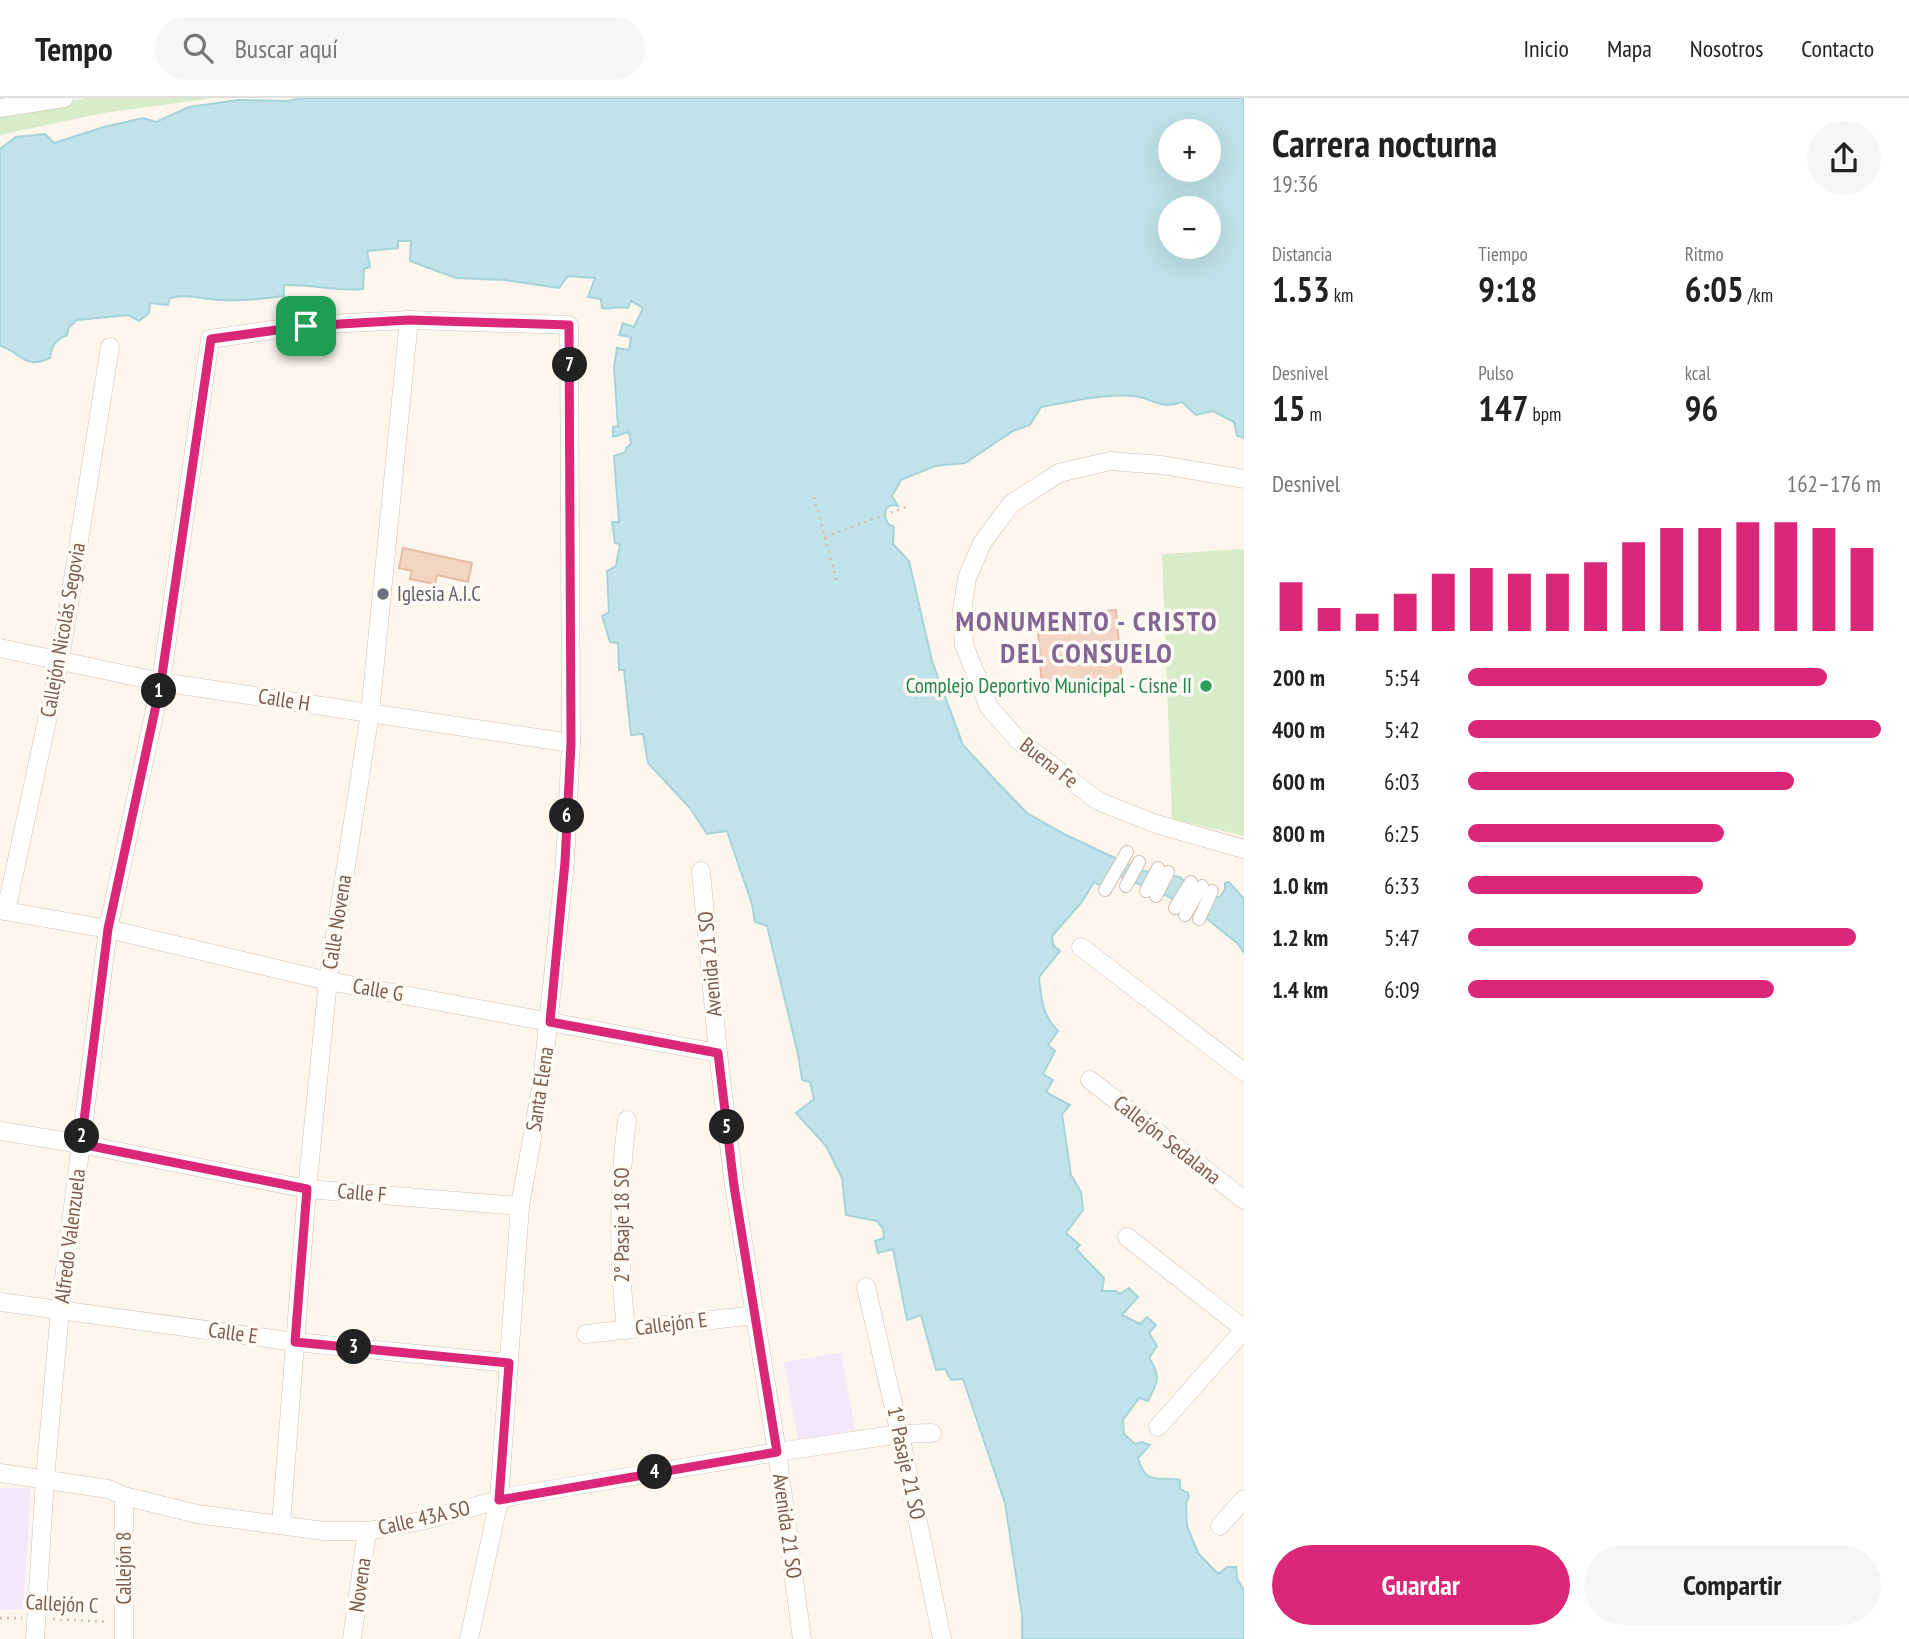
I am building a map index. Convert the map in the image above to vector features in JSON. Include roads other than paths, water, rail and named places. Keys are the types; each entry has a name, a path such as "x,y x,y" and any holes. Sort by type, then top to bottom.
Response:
{"street":[{"path":"0,108 64,98"},
{"name":"Santa Elena","path":"409,320 569,325 571,743 565,862 550,1022 520,1206 499,1500 469,1639"},
{"name":"Alfredo Valenzuela","path":"35,1639 45,1479 61,1310 108,929 161,682 211,339 306,326 409,320"},
{"name":"Calle Novena","path":"281,1525 307,1189 328,981 370,713 409,320"},
{"name":"Callejón Nicolás Segovia","path":"3,910 60,660 110,347"},
{"name":"Buena Fe","path":"1244,479 1162,465 1110,461 1059,473 1011,504 982,543 967,578 962,611 964,645 989,707 1017,739 1098,801 1156,824 1244,849"},
{"name":"Calle H","path":"0,648 161,682 571,743"},
{"path":"1105,890 1127,852"},
{"path":"1126,886 1139,862"},
{"path":"1152,893 1163,870"},
{"name":"Avenida 21 SO","path":"701,871 734,1186 777,1452 803,1639"},
{"path":"1180,911 1202,886 1199,919"},
{"name":"Calle G","path":"3,910 108,929 328,981 718,1053"},
{"path":"1081,947 1244,1072"},
{"name":"Callejón Sedalana","path":"1090,1080 1244,1200"},
{"name":"2° Pasaje 18 SO","path":"625,1330 619,1258 620,1192 627,1120"},
{"name":"Calle F","path":"0,1131 81,1144 307,1189 520,1206"},
{"path":"1127,1237 1244,1329 1158,1427"},
{"name":"1º Pasaje 21 SO","path":"866,1287 900,1434 942,1639"},
{"name":"Calle E","path":"0,1302 295,1342 509,1363"},
{"name":"Callejón E","path":"586,1334 756,1315"},
{"name":"Calle 43A SO","path":"0,1473 108,1489 124,1496 197,1514 324,1531 367,1531 421,1521 499,1500 777,1452 900,1434 932,1433"},
{"name":"Callejón 8","path":"124,1496 124,1631"},
{"path":"1220,1526 1244,1499"},
{"name":"Novena","path":"352,1639 367,1531"}],"water":[{"path":"1244,98 1244,438 1237,436 1234,422 1213,411 1196,415 1182,402 1167,405 1141,397 1112,396 1041,407 1030,425 1013,431 965,463 935,466 901,480 892,496 898,506 886,508 885,516 888,524 894,527 893,544 909,561 932,661 963,745 998,783 1027,813 1066,835 1143,871 1180,877 1187,884 1214,897 1220,897 1225,883 1229,882 1244,899 1244,953 1238,944 1206,918 1165,895 1118,875 1109,891 1094,882 1082,902 1052,936 1053,945 1060,951 1039,977 1045,1012 1058,1031 1048,1045 1055,1051 1043,1074 1053,1080 1046,1092 1070,1105 1062,1114 1071,1175 1081,1192 1083,1210 1066,1233 1080,1245 1076,1249 1104,1278 1102,1291 1116,1291 1120,1294 1129,1288 1138,1297 1122,1315 1140,1324 1147,1317 1156,1325 1149,1333 1157,1346 1149,1358 1156,1370 1156,1384 1148,1401 1139,1398 1123,1420 1124,1434 1135,1444 1142,1442 1150,1445 1138,1458 1148,1476 1180,1480 1180,1489 1188,1493 1187,1526 1198,1553 1218,1574 1227,1567 1236,1567 1237,1579 1244,1590 1244,1639 1022,1639 1022,1615 1005,1503 963,1379 951,1380 945,1369 936,1370 921,1315 907,1320 893,1249 878,1253 875,1241 884,1238 883,1229 877,1221 846,1215 842,1178 826,1146 796,1113 814,1099 810,1082 802,1080 767,926 755,922 752,904 727,831 707,834 690,808 648,763 643,734 631,735 624,670 619,670 618,643 610,642 602,616 609,612 607,571 616,566 620,544 615,543 612,522 619,522 614,456 626,452 626,448 631,444 629,432 613,437 613,427 618,426 614,367 617,348 629,350 631,337 619,335 623,323 634,327 643,308 631,301 628,308 602,308 601,299 588,297 595,278 568,276 559,288 505,280 456,278 410,261 411,241 398,241 398,248 367,251 370,267 364,269 363,289 284,285 284,296 268,298 170,298 168,305 150,303 149,313 139,321 128,315 77,320 69,327 67,335 55,344 50,358 41,361 28,361 0,346 0,149 16,137 45,134 54,143 143,118 156,122 189,107 238,100"}],"place":[{"name":"Iglesia A.I.C","path":"383,594"},
{"name":"Complejo Deportivo Municipal - Cisne II","path":"1206,686"}],"district":[{"name":"MONUMENTO - CRISTO DEL CONSUELO","path":"1087,637"}]}
